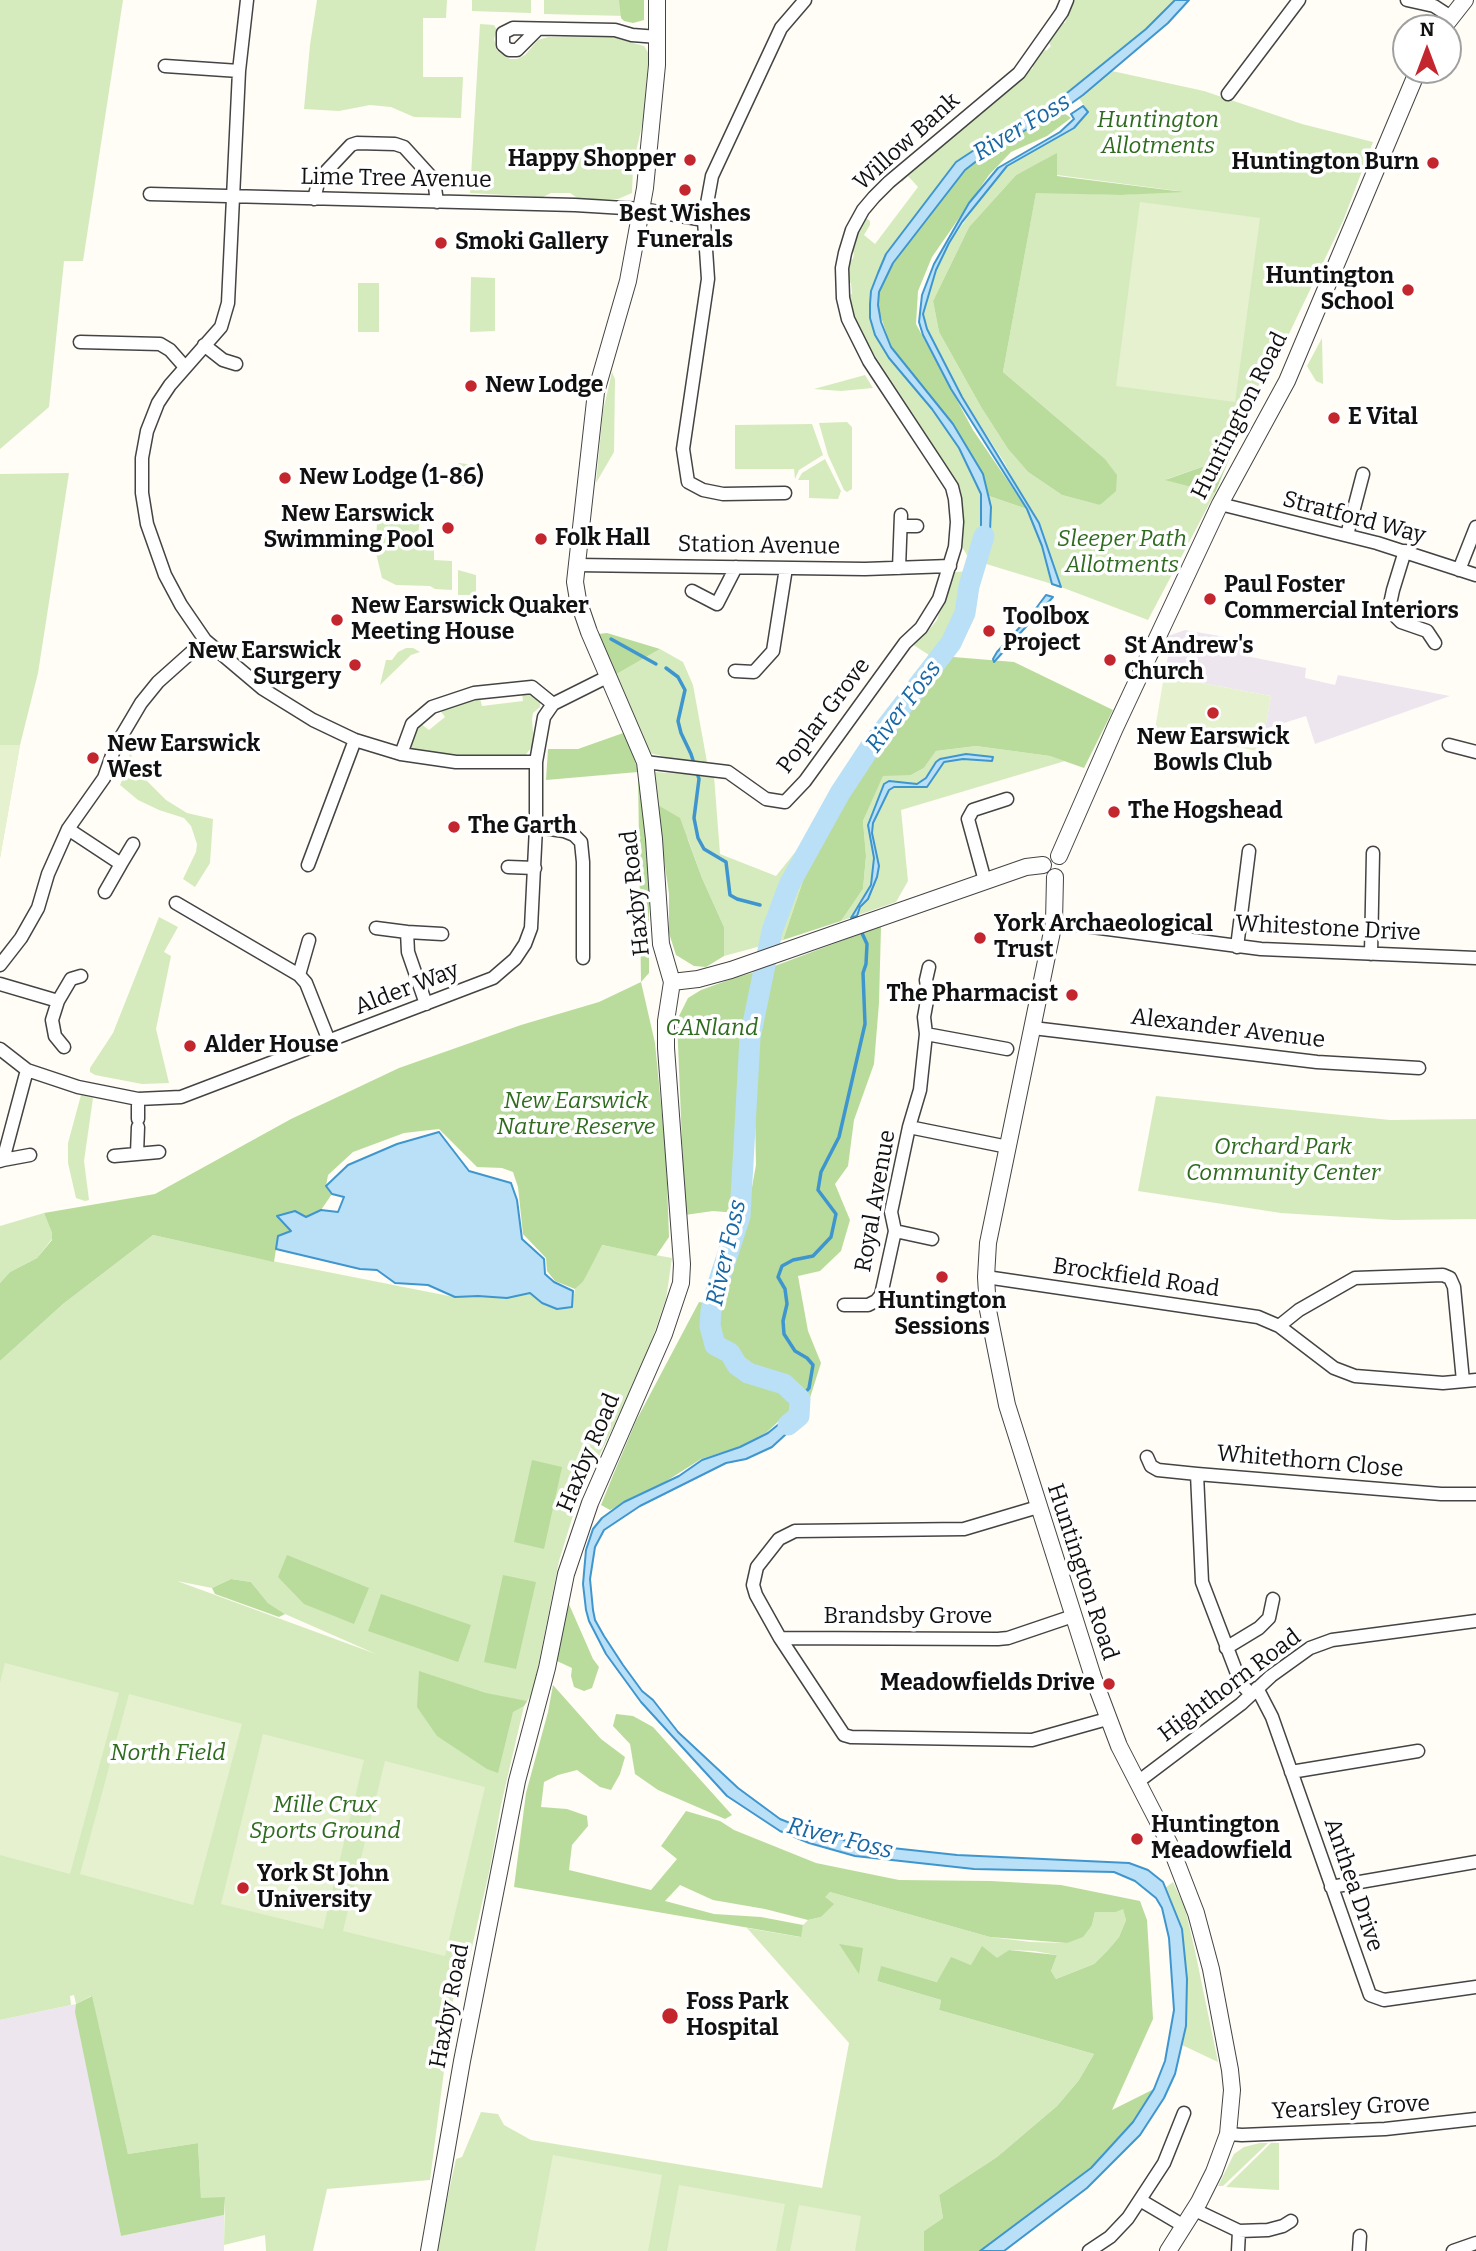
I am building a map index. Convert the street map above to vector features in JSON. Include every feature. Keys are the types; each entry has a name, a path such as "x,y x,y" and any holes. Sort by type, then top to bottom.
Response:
{"street":[{"path":"247,0 239,71 228,303 221,327 185,367 158,403 147,431 142,458 142,493 147,524 165,575 205,640 263,689 313,720 355,740 401,754 456,762 536,762"},
{"name":"Haxby Road","path":"429,2251 462,2061 517,1781 547,1668 566,1574 590,1503 664,1334 681,1283 682,1264 666,1048 666,1021 672,982 661,944 654,839 645,762 589,632 578,600 576,565 596,392 628,281 641,209 653,110 658,37 657,0"},
{"path":"785,492 723,494 703,490 688,482 683,449 708,279 704,220 712,176 780,28 805,0"},
{"name":"Willow Bank","path":"950,566 955,547 956,499 951,487 869,361 848,319 843,298 842,268 852,230 863,210 888,182 1019,73 1062,12 1067,0"},
{"path":"1228,94 1299,0"},
{"path":"1407,0 1434,6 1440,14"},
{"path":"1454,14 1465,0"},
{"path":"538,29 615,30 632,35 658,37"},
{"path":"165,66 239,71"},
{"name":"Huntington Road","path":"1059,856 1115,728 1220,504 1287,381 1412,84"},
{"path":"314,198 319,179 351,145 396,144 404,147 434,180 437,202"},
{"name":"Lime Tree Avenue","path":"150,193 641,209 704,220"},
{"path":"79,342 160,344 170,350 185,367"},
{"path":"204,345 223,360 236,364"},
{"path":"1347,535 1363,474"},
{"name":"Stratford Way","path":"1220,504 1405,551 1476,575"},
{"path":"899,568 901,520 917,526"},
{"path":"1459,570 1476,527"},
{"path":"1405,551 1390,604 1392,613 1401,622 1427,631 1435,643"},
{"name":"Station Avenue","path":"576,565 786,568 950,566"},
{"name":"Poplar Grove","path":"645,762 728,772 766,800 785,802 805,780 905,643 921,628 939,599 950,566"},
{"path":"692,591 717,604 736,567"},
{"path":"735,671 754,672 773,651 786,568"},
{"path":"0,965 21,938 38,908 48,874 68,829 104,778 115,747 141,703 158,682 205,640"},
{"path":"401,754 412,724 432,707 474,693 532,687 553,704 609,676"},
{"name":"Alder Way","path":"0,1049 27,1070 79,1087 138,1099 181,1097 494,978 514,959 525,944 531,928 535,868 536,762 544,717 553,704"},
{"path":"308,865 355,740"},
{"path":"1449,745 1476,752"},
{"path":"985,881 968,819 973,810 1007,799"},
{"path":"536,827 564,831 581,842 583,958"},
{"path":"68,829 121,864"},
{"path":"105,892 133,844"},
{"path":"1237,947 1249,851"},
{"path":"1371,954 1373,853"},
{"path":"672,982 698,979 731,970 1026,867 1043,865 1050,856 1059,856 1064,861 1065,871 1055,877 1046,873 1043,865"},
{"path":"508,867 535,868"},
{"name":"Huntington Road","path":"1055,877 1054,922 988,1243 988,1310 995,1357 1007,1405 1107,1719 1181,1872 1196,1913 1208,1958 1230,2070 1228,2134 1214,2172 1195,2210 1168,2251"},
{"path":"176,903 299,975 306,983 329,1041"},
{"name":"Whitestone Drive","path":"1054,922 1268,950 1476,958"},
{"path":"376,928 442,934"},
{"path":"407,932 408,952 426,1004"},
{"path":"299,975 309,940"},
{"name":"Royal Avenue","path":"844,1305 868,1305 881,1295 895,1231 891,1212 909,1127 920,1090 929,967"},
{"path":"64,1047 55,1036 52,1020 58,1001 71,979 81,976"},
{"path":"0,984 58,1001"},
{"name":"Alexander Avenue","path":"1032,1028 1317,1062 1419,1068"},
{"path":"926,1034 1007,1049"},
{"path":"27,1070 2,1160 30,1155"},
{"path":"137,1154 138,1099"},
{"path":"909,1127 1007,1147"},
{"path":"114,1156 159,1152"},
{"path":"895,1231 932,1239"},
{"path":"1279,1326 1299,1310 1355,1278 1443,1275 1450,1278 1454,1287 1469,1380"},
{"name":"Brockfield Road","path":"986,1277 1268,1320 1343,1373 1404,1381 1443,1383 1469,1380"},
{"name":"Whitethorn Close","path":"1147,1457 1151,1466 1158,1470 1197,1475 1441,1494 1476,1494"},
{"name":"Anthea Drive","path":"1197,1475 1202,1582 1241,1684 1254,1691 1272,1717 1367,1990 1375,1998 1384,2000 1476,1987"},
{"path":"1038,1507 964,1529 807,1529 786,1534 757,1567 753,1585 780,1638 839,1731 850,1737 1032,1740 1107,1719"},
{"path":"1226,1648 1259,1628 1269,1618 1273,1599"},
{"name":"Brandsby Grove","path":"780,1638 998,1639 1073,1616"},
{"name":"Highthorn Road","path":"1139,1781 1310,1648 1332,1640 1476,1621"},
{"path":"1292,1772 1418,1751"},
{"path":"1331,1887 1476,1861"},
{"path":"1089,2251 1120,2227 1140,2200 1164,2163 1184,2113"},
{"name":"Yearsley Grove","path":"1228,2134 1385,2129 1476,2119"},
{"path":"1140,2200 1184,2227"},
{"path":"1195,2210 1239,2231 1269,2230 1283,2227 1292,2221"},
{"path":"1238,2251 1239,2231"},
{"path":"1359,2251 1360,2236"},
{"path":"1453,2251 1476,2243"}],"shaded area":[{"path":"1185,630 1249,641 1246,656 1306,668 1305,678 1335,685 1338,675 1450,696 1315,744 1306,716 1265,729 1271,696 1164,676 1168,656 1158,653 1168,636"},
{"path":"76,2004 121,2236 224,2215 224,2251 0,2251 0,2020"}],"green space":[{"path":"0,0 123,0 83,261 64,261 49,407 0,449"},
{"path":"317,0 447,0 446,18 423,18 423,77 463,77 461,118 414,117 391,107 370,105 339,111 304,109"},
{"path":"472,0 531,0 531,13 472,11"},
{"path":"544,0 626,0 626,16 544,14"},
{"path":"619,0 644,0 644,20 633,23 624,21 621,18"},
{"path":"1073,0 1175,0 1146,29 1062,97 1043,110 1023,118 956,163 928,198 871,291 870,319 889,358 932,409 959,448 981,494 981,527 975,561 970,560 961,545 961,495 926,434 861,334 852,312 849,295 852,294 851,283 848,282 850,260 853,259 856,236 866,218 870,225 864,235 875,244 918,187 908,176 902,182 900,179 1033,68 1032,65 1045,49 1046,51 1051,46 1049,43 1065,23"},
{"path":"480,24 494,25 497,30 494,39 497,50 510,59 525,55 538,40 548,37 609,36 644,46 649,54 643,121 635,156 629,156 628,167 633,168 632,193 618,199 579,199 570,193 551,193 543,197 470,193"},
{"path":"1112,71 1204,91 1302,124 1373,142 1343,221 1230,457 1167,479 1215,493 1148,620 1061,587 1047,548 1019,491 1004,462 962,397 927,329 923,314 936,270 949,243 998,175 1007,166 1074,128 1088,112 1079,98","holes":["1057,154 1057,175 1178,191 1121,195 1036,192 1003,372 1104,458 1101,505 1062,495 1028,472 1008,449 939,332 933,301 969,227 1016,175"]},
{"path":"1061,111 1071,118 1047,136 1011,152 989,175 932,257 918,291 916,324 973,430 1027,509 989,496 983,474 953,424 891,347 875,299 893,263 965,170 992,149"},
{"path":"1057,153 1057,176 1184,192 1121,195 1036,193 1003,372 1104,458 1117,475 1116,491 1100,505 1062,495 1028,472 1008,449 939,332 933,301 969,227 1016,175"},
{"path":"1140,202 1260,218 1235,402 1116,386"},
{"path":"471,277 495,278 495,331 470,332"},
{"path":"358,283 379,283 379,332 358,332"},
{"path":"1322,338 1323,384 1316,381 1307,366"},
{"path":"612,372 615,379 614,452 596,483 603,411"},
{"path":"865,375 873,388 841,391 814,389"},
{"path":"847,422 852,427 852,489 847,492 828,455 819,423"},
{"path":"812,424 823,455 799,470 795,479 794,469 735,469 735,425"},
{"path":"1230,457 1215,493 1165,480"},
{"path":"825,459 841,491 838,499 809,498 809,480 798,480 802,473"},
{"path":"459,463 475,465 474,479 467,483 467,486 460,486 457,482"},
{"path":"69,473 38,673 20,745 0,858 0,474"},
{"path":"989,496 1027,509 1042,546 1052,584 983,563 990,532"},
{"path":"420,515 418,537 431,538 431,543 434,544 434,560 452,561 452,590 396,585 382,578 376,553 377,519 386,516"},
{"path":"458,570 476,575 476,595 458,595"},
{"path":"972,571 964,584 959,612 939,645 929,655 912,644 937,620 949,581 955,572"},
{"path":"607,633 660,649 615,675 598,634"},
{"path":"406,648 420,652 411,655 380,685 386,660 392,660 398,652"},
{"path":"660,649 683,662 693,685 707,762 698,765 650,753 615,675"},
{"path":"929,655 1014,662 1113,710 1084,768 1050,756 976,746 936,751 924,768 911,775 883,776 863,821 866,856 863,889 841,921 783,940 810,860 825,833 813,830"},
{"name":"New Earswick Bowls Club","path":"1164,676 1271,696 1261,752 1155,729"},
{"path":"522,691 531,691 540,701 540,707 533,713 532,719 534,744 524,757 441,757 413,752 409,744 416,728 421,724 429,730 445,717 439,709 480,698 482,706 523,701"},
{"path":"626,732 638,771 642,772 649,874 649,973 641,982 638,772 546,780 548,749 578,749"},
{"path":"0,745 20,745 0,858"},
{"path":"976,746 1050,756 1065,761 901,810 908,881 896,902 841,921 863,889 866,856 863,821 883,775 911,775 924,768 936,751"},
{"path":"130,753 146,780 166,800 187,813 213,819 210,863 195,887 183,879 196,852 197,844 191,826 184,818 138,800 120,785"},
{"path":"655,772 714,776 720,854 776,876 813,830 825,833 810,860 783,940 724,956 724,927 688,839 656,804"},
{"path":"656,804 680,818 724,927 724,956 706,967 694,966 676,955 669,933 669,894"},
{"path":"159,917 178,927 164,952 171,956 156,1029 169,1083 142,1084 95,1075 90,1072 90,1068 113,1033"},
{"path":"881,926 874,1064 854,1120 848,1166 835,1184 850,1220 841,1251 820,1271 798,1276 808,1331 821,1363 808,1404 731,1348 718,1343 714,1313 747,1215 756,1165 754,1062 758,1029 772,967"},
{"name":"CANland","path":"766,969 754,985 746,1030 737,1213 713,1211 685,1215 677,1020 688,998 701,990"},
{"name":"New Earswick Nature Reserve","path":"641,982 655,1043 666,1156 669,1237 656,1256 602,1245 583,1282 575,1289 555,1281 547,1271 546,1258 523,1234 518,1187 513,1172 502,1168 477,1167 439,1129 404,1133 353,1152 328,1175 326,1186 332,1194 321,1210 306,1217 278,1217 292,1231 278,1236 274,1262 153,1235 63,1304 0,1361 0,1283 10,1272 37,1258 52,1240 44,1213 155,1194 291,1119 399,1068 521,1025 599,1002"},
{"path":"81,1095 93,1098 84,1161 89,1200 85,1201 76,1198 68,1163 68,1143"},
{"name":"Orchard Park Community Center","path":"1156,1096 1390,1120 1476,1119 1476,1219 1394,1220 1281,1213 1138,1191"},
{"path":"44,1213 52,1239 37,1258 10,1272 0,1283 0,1226"},
{"path":"153,1235 454,1297 507,1298 531,1293 542,1303 572,1307 575,1289 583,1282 601,1245 672,1258 666,1299 649,1348 578,1499 559,1561 533,1692 524,1706 470,1956 454,1993 430,2180 327,2189 313,2251 266,2251 265,2235 224,2245 225,2198 201,2199 198,2143 128,2154 91,1996 76,2004 74,1995 70,1996 71,2005 0,2020 0,1361 63,1304","holes":["231,1579 251,1582 268,1603 285,1614 376,1654 177,1581 212,1588"]},
{"path":"699,1302 705,1303 704,1322 709,1343 743,1375 765,1386 778,1388 796,1405 767,1432 739,1447 701,1459 657,1487 610,1510 601,1505 636,1421"},
{"path":"532,1460 562,1467 544,1549 514,1542"},
{"path":"287,1555 369,1588 354,1624 304,1604 278,1577"},
{"path":"503,1575 536,1582 516,1669 484,1662"},
{"path":"231,1579 251,1582 268,1603 285,1614 279,1617 215,1594 212,1588"},
{"path":"381,1594 471,1625 458,1662 368,1631"},
{"path":"568,1602 599,1667 592,1688 584,1691 574,1687 572,1668 557,1661"},
{"path":"5,1663 119,1693 70,1874 0,1855 0,1683"},
{"path":"419,1671 486,1693 527,1701 513,1712 498,1773 487,1769 437,1736 417,1707"},
{"path":"553,1685 601,1739 625,1757 611,1790 600,1787 577,1770 544,1782 541,1807 567,1809 587,1816 588,1826 572,1845 569,1870 651,1890 677,1859 661,1846 686,1811 720,1821 734,1830 816,1863 899,1880 1061,1885 1140,1901 1147,1920 1153,2019 1112,2110 1154,2089 1133,2122 1091,2168 980,2251 924,2251 924,2231 943,2218 939,2195 997,2157 1057,2106 1079,2080 1094,2054 939,2010 941,2000 877,1981 881,1966 937,1982 951,1957 971,1965 982,1946 997,1958 1009,1950 1057,1955 1051,1971 1056,1979 1094,1964 1108,1950 1119,1937 1126,1920 1123,1909 1116,1912 1095,1912 1092,1925 1083,1937 1067,1943 990,1937 830,1892 825,1897 834,1904 821,1917 808,1920 713,1900 680,1885 665,1901 714,1914 761,1917 803,1925 801,1937 514,1887 526,1793"},
{"name":"North Field","path":"129,1694 242,1724 193,1905 80,1874"},
{"path":"616,1714 633,1716 653,1727 732,1815 725,1819 658,1790 635,1774 630,1744 613,1726"},
{"name":"Mille Crux Sports Ground","path":"263,1734 364,1760 323,1929 221,1904"},
{"path":"385,1761 485,1787 445,1956 343,1931"},
{"path":"1173,1882 1185,1908 1218,2062 1182,2045 1187,2000 1186,1964 1182,1929 1165,1888"},
{"path":"830,1892 990,1937 1031,1942 1067,1943 1092,1925 1095,1912 1116,1912 1123,1908 1126,1920 1119,1937 1108,1950 1094,1964 1056,1979 1051,1971 1057,1955 1034,1951 1009,1950 997,1959 971,1965 951,1958 938,1982 881,1967 877,1981 941,2000 939,2010 1094,2054 1079,2080 1057,2106 997,2157 939,2195 943,2218 924,2231 924,2251 436,2251 456,2159 462,2157 481,2112 498,2114 504,2125 531,2140 822,2188 849,2043 747,1928 800,1937 803,1925 808,1920 821,1917 833,1904 824,1897"},
{"path":"839,1944 863,1948 859,1974"},
{"path":"92,1996 128,2154 198,2143 201,2198 225,2197 224,2215 121,2236 75,2012 76,2004"},
{"path":"1268,2143 1223,2186 1218,2186 1234,2154 1244,2147"},
{"path":"1271,2143 1279,2143 1279,2190 1226,2187"},
{"path":"553,2155 662,2175 648,2251 535,2251"},
{"path":"679,2185 785,2204 776,2251 667,2251"},
{"path":"799,2205 861,2216 855,2251 790,2251"}],"water":[{"path":"1175,0 1189,0 1168,23 1083,95 992,149 965,170 893,263 879,292 881,322 891,347 953,424 983,474 991,507 990,531 983,563 975,561 981,527 981,494 959,448 932,409 889,358 875,335 870,318 871,291 886,254 956,162 1023,118 1043,110 1062,97 1146,29"},
{"path":"1083,106 1088,112 1074,128 1007,166 962,222 936,270 923,314 927,329 962,397 1039,523 1061,587 1052,584 1042,546 1027,509 951,389 919,322 922,295 934,264 969,203 998,168 1060,132 1074,119 1071,114"},
{"path":"1046,595 1053,597 994,662 997,652"},
{"path":"966,754 993,757 992,761 963,759 944,762 927,787 894,787 889,790 873,823 872,833 879,866 877,877 868,899 860,907 857,916 851,918 871,885 874,858 868,825 884,784 889,781 917,784 926,778 940,759"},
{"path":"439,1132 469,1171 511,1183 517,1200 522,1239 544,1259 545,1274 554,1282 573,1291 572,1307 557,1309 542,1303 530,1293 507,1298 455,1297 428,1285 395,1283 377,1270 360,1269 276,1249 278,1236 291,1231 277,1216 295,1211 306,1217 321,1210 338,1212 344,1197 332,1194 326,1186 348,1165 397,1144"},
{"path":"798,1402 808,1404 805,1413 772,1447 746,1459 726,1463 640,1506 604,1530 595,1547 590,1579 593,1610 595,1620 623,1665 678,1732 738,1788 780,1819 847,1841 892,1848 957,1855 1129,1863 1148,1870 1163,1882 1182,1929 1187,1979 1186,2026 1175,2074 1164,2098 1140,2135 1087,2188 1004,2251 980,2251 1091,2168 1133,2122 1154,2089 1165,2061 1174,2010 1169,1938 1162,1908 1156,1898 1135,1881 1114,1872 974,1869 855,1856 809,1843 780,1831 727,1796 641,1702 606,1654 586,1610 583,1584 586,1550 593,1529 602,1518 624,1502 679,1476 702,1460 740,1447 768,1433 790,1415"}],"waterway":[{"name":"River Foss","path":"788,1425 799,1416 800,1399 784,1384 748,1373 737,1365 730,1353 715,1345 710,1326 717,1287 740,1216 750,1038 772,931 789,885 840,793 869,749 951,643 965,613 969,586 984,536"},
{"path":"611,639 656,664"},
{"path":"666,668 678,677 685,690 678,721 699,779 694,818 698,838 704,849 726,862 730,895 760,905"},
{"path":"800,1399 809,1388 813,1365 795,1351 784,1334 783,1321 787,1304 785,1289 778,1277 782,1266 793,1260 813,1256 831,1237 836,1214 818,1190 821,1172 839,1137 865,1024 863,973 867,944 861,931"}],"place":[{"name":"Happy Shopper","path":"690,160"},
{"name":"Huntington Burn","path":"1433,163"},
{"name":"Best Wishes Funerals","path":"685,190"},
{"name":"Smoki Gallery","path":"441,243"},
{"name":"Huntington School","path":"1408,290"},
{"name":"New Lodge","path":"471,386"},
{"name":"E Vital","path":"1334,418"},
{"name":"New Lodge (1-86)","path":"285,478"},
{"name":"New Earswick Swimming Pool","path":"448,528"},
{"name":"Folk Hall","path":"541,539"},
{"name":"Paul Foster Commercial Interiors","path":"1210,599"},
{"name":"New Earswick Quaker Meeting House","path":"337,620"},
{"name":"Toolbox Project","path":"989,631"},
{"name":"St Andrew's Church","path":"1110,660"},
{"name":"New Earswick Surgery","path":"355,665"},
{"name":"New Earswick Bowls Club","path":"1213,713"},
{"name":"New Earswick West","path":"93,758"},
{"name":"The Hogshead","path":"1114,812"},
{"name":"The Garth","path":"454,827"},
{"name":"York Archaeological Trust","path":"980,938"},
{"name":"The Pharmacist","path":"1072,995"},
{"name":"Alder House","path":"190,1046"},
{"name":"Huntington Sessions","path":"942,1277"},
{"name":"Meadowfields Drive","path":"1109,1684"},
{"name":"Huntington Meadowfield","path":"1137,1839"},
{"name":"York St John University","path":"243,1888"},
{"name":"Foss Park Hospital","path":"670,2016"}],"park label":[{"name":"Huntington Allotments","path":"1158,134"},
{"name":"Sleeper Path Allotments","path":"1122,553"}]}
